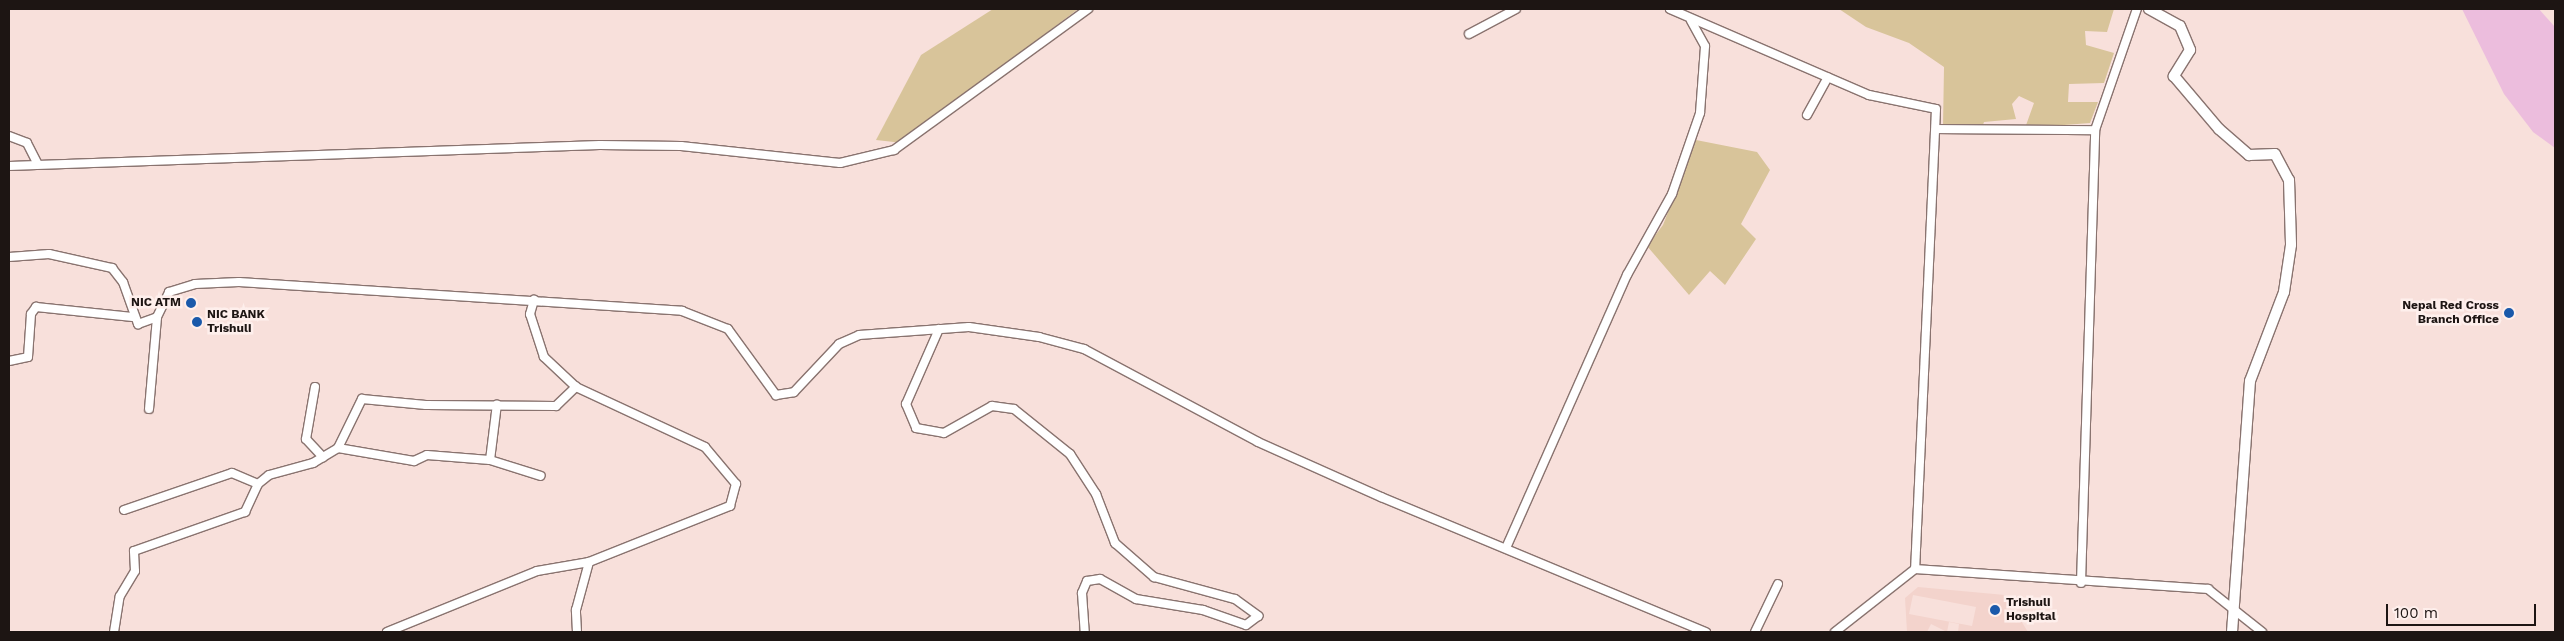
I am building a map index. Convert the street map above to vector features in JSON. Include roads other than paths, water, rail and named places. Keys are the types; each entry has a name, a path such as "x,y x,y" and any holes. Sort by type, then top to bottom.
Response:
{"street":[{"path":"9,166 499,152 600,145 681,146 840,163 894,150 1088,9"},
{"path":"1469,34 1516,9"},
{"path":"1670,9 1869,95 1936,110 1915,569"},
{"path":"2081,583 2095,130 2137,9"},
{"path":"2149,9 2180,26 2190,50 2174,76 2219,130 2249,155 2275,154 2289,180 2291,245 2284,292 2250,380 2232,632"},
{"path":"1506,548 1627,275 1672,194 1700,113 1705,46 1688,18"},
{"path":"1807,115 1828,77"},
{"path":"1936,129 2095,130"},
{"path":"9,136 26,143 37,164"},
{"path":"9,257 49,254 112,268 123,282 132,316 138,324 157,317"},
{"path":"149,409 157,317 168,292 195,284 239,282 682,311 728,329 776,395 794,392 839,344 859,335 939,329 1005,330 1084,349 1258,442 1706,632"},
{"path":"387,632 537,571 589,562 730,506 736,484 705,447 576,387 544,357 530,314 534,300"},
{"path":"9,360 28,357 31,314 36,307 132,316"},
{"path":"939,329 906,404 916,428 944,433 992,406 1014,408 1070,454 1096,494 1115,543 1154,577 1235,599 1258,616 1246,625 1203,610 1136,599 1100,579 1087,581 1082,593 1085,632"},
{"path":"314,387 306,439 323,457"},
{"path":"114,632 120,596 135,571 134,552 245,512 258,484 269,475 323,457 338,448 362,399 426,405 562,405 576,387"},
{"path":"490,460 497,404"},
{"path":"338,448 414,461 427,455 490,460 541,476"},
{"path":"124,510 232,474 258,484"},
{"path":"577,632 576,610 589,562"},
{"path":"1835,632 1915,569 2081,583 2208,589 2262,632"},
{"path":"1755,632 1778,584"}],"place":[{"name":"NIC ATM","path":"191,303"},
{"name":"Nepal Red Cross Branch Office","path":"2509,313"},
{"name":"NIC BANK Trishuli","path":"197,322"},
{"name":"Trishuli Hospital","path":"1995,610"}]}
